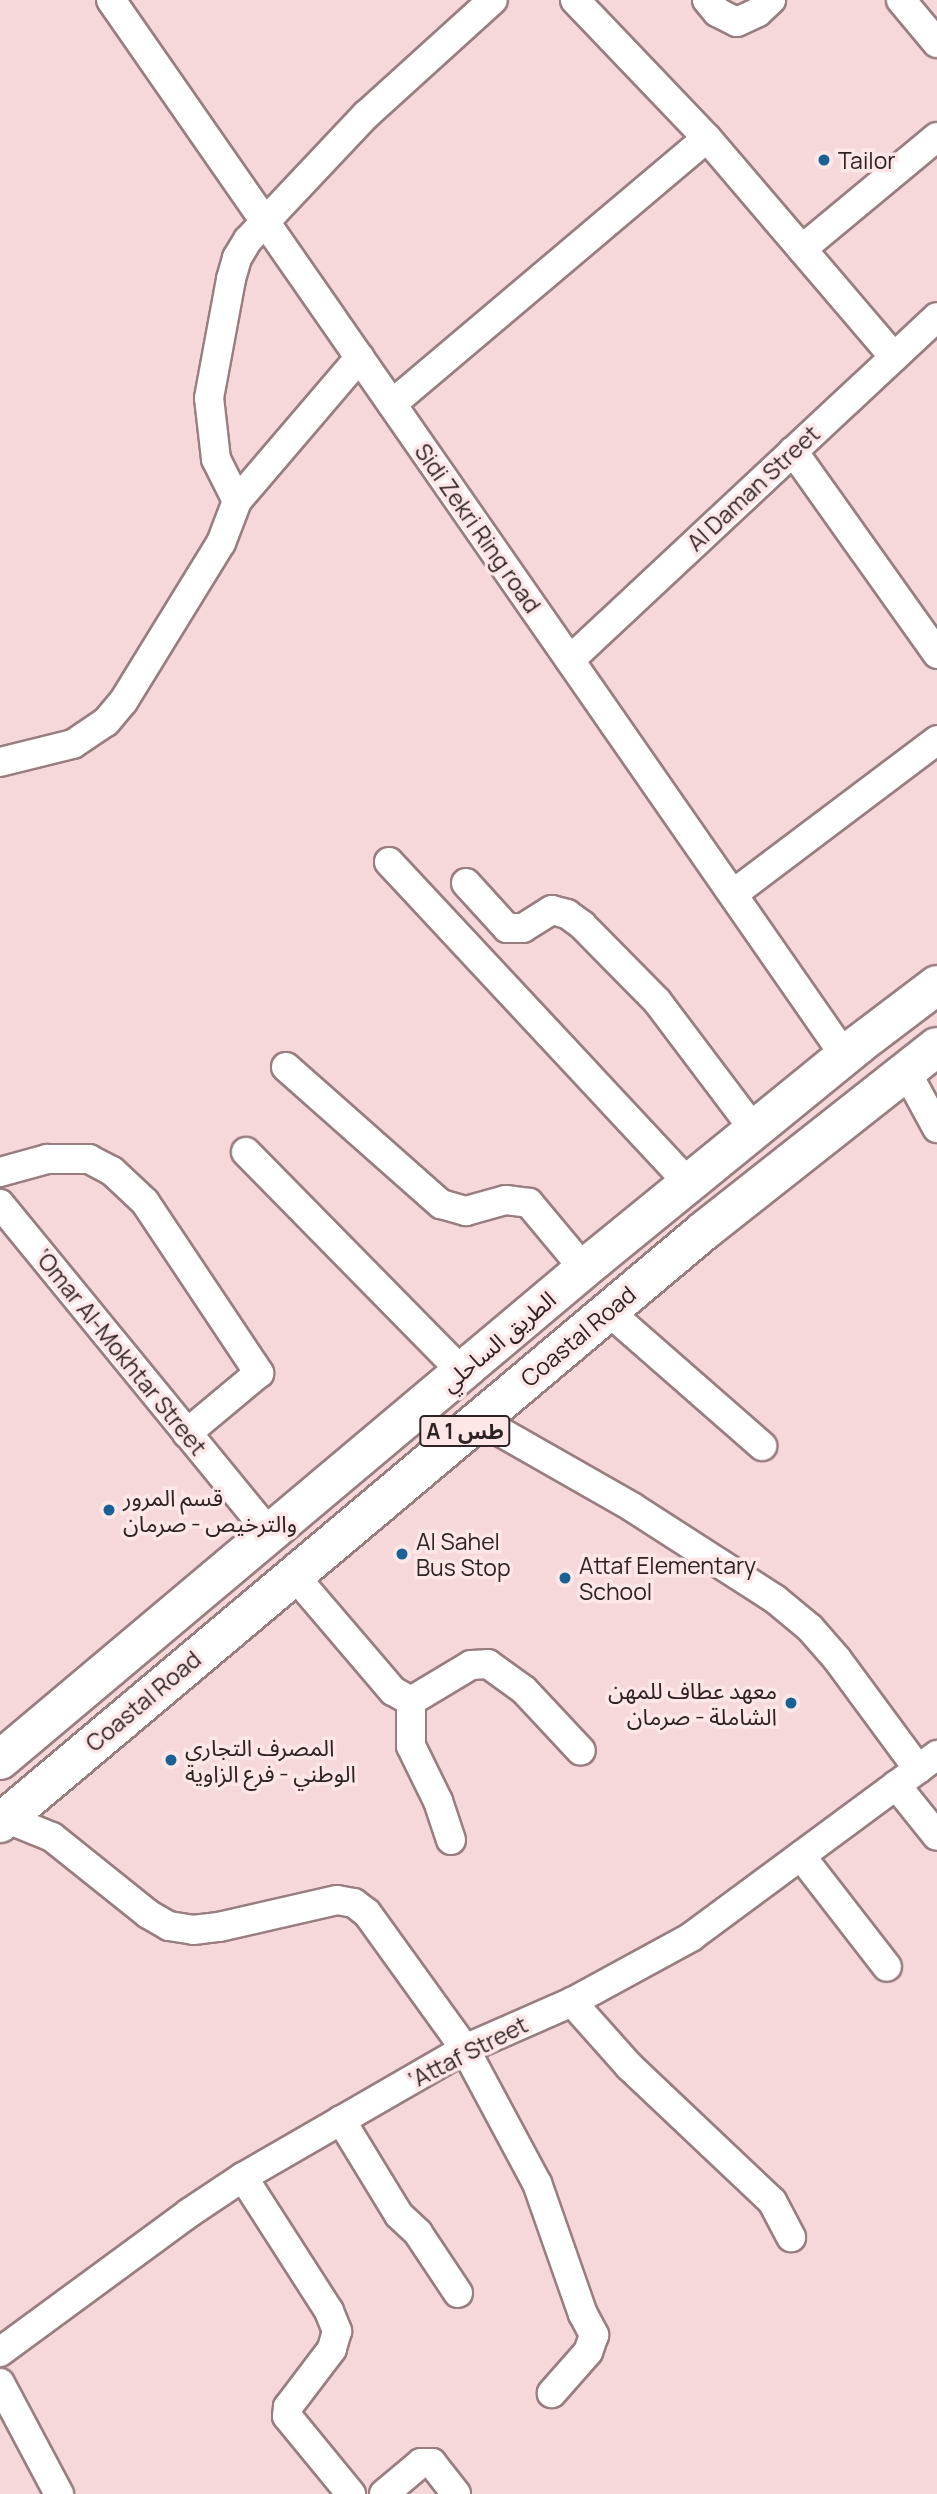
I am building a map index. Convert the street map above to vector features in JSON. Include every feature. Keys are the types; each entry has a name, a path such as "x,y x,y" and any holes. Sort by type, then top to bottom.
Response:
{"highway":[{"name":"الطريق الساحلي","path":"0,1760 584,1269 845,1056 937,985"},
{"name":"Coastal Road","path":"2,1819 705,1230 937,1047"}],"street":[{"path":"237,501 216,460 209,398 237,258 264,220 366,115 493,0"},
{"path":"575,0 707,138 894,357"},
{"path":"707,0 718,12 737,22 758,12 771,0"},
{"path":"901,0 937,43"},
{"name":"Sidi Zekri Ring road","path":"119,3 264,220 845,1056"},
{"path":"802,249 937,137"},
{"path":"392,404 707,138"},
{"name":"Al Daman Street","path":"570,660 937,317"},
{"path":"0,762 73,744 106,722 208,568 237,501 360,357"},
{"path":"793,451 928,621 937,654"},
{"path":"733,894 937,740"},
{"path":"389,862 689,1184"},
{"path":"466,883 507,928 523,928 552,910 566,914 582,925 657,1001 755,1131"},
{"path":"286,1067 441,1204 466,1211 506,1200 529,1203 584,1269"},
{"path":"906,1072 937,1128"},
{"path":"246,1152 462,1372"},
{"path":"0,1172 47,1159 89,1159 112,1171 145,1202 259,1373 187,1433"},
{"name":"‘Omar Al-Mokhtar Street","path":"0,1203 269,1534"},
{"path":"608,1311 762,1446"},
{"path":"478,1419 632,1507 775,1598 810,1628 837,1660 917,1770 937,1836"},
{"path":"293,1574 393,1691 411,1701"},
{"path":"411,1701 471,1665 488,1664 524,1690 581,1751"},
{"path":"411,1701 411,1746 438,1801 451,1840"},
{"name":"‘Attaf Street","path":"0,2352 189,2213 243,2177 465,2049 572,2002 691,1937 917,1770"},
{"path":"2,1819 52,1837 148,1914 169,1926 193,1930 219,1927 337,1900 354,1903 367,1913 465,2049 537,2183 583,2314 594,2335 588,2352 552,2393"},
{"path":"801,1856 887,1967"},
{"path":"572,2002 629,2066 772,2201 791,2237"},
{"path":"341,2120 399,2215 418,2232 458,2293"},
{"path":"243,2177 329,2311 337,2331 332,2348 288,2407 287,2416 351,2494"},
{"path":"0,2383 59,2494"},
{"path":"384,2494 421,2463 432,2463 456,2494"}],"place":[{"name":"Tailor","path":"824,160"},
{"name":"قسم المرور والترخيص - صرمان","path":"109,1510"},
{"name":"Al Sahel Bus Stop","path":"402,1554"},
{"name":"Attaf Elementary School","path":"565,1578"},
{"name":"معهد عطاف للمهن الشاملة - صرمان","path":"791,1703"},
{"name":"المصرف التجاري الوطني - فرع الزاوية","path":"171,1760"}]}
